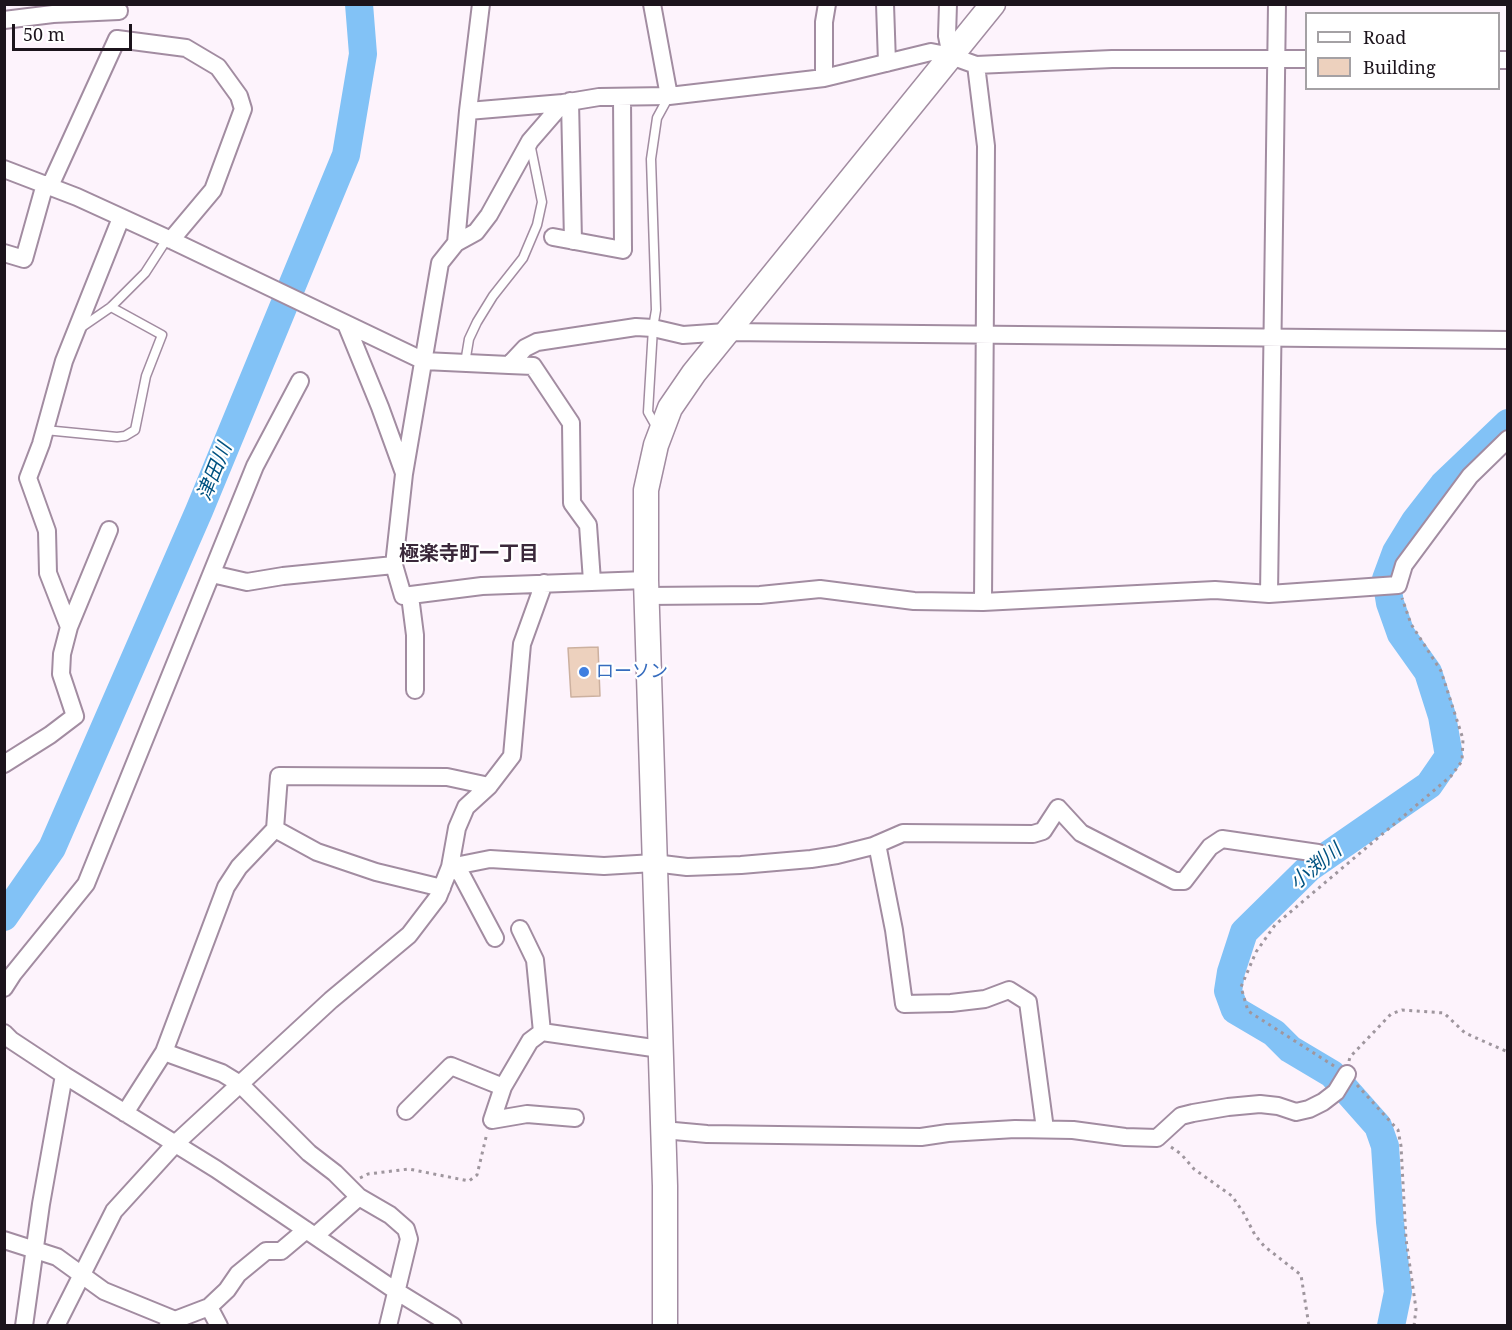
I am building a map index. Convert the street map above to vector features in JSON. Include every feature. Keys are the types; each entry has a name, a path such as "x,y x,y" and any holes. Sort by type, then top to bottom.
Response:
{"street":[{"path":"456,243 481,4"},
{"path":"652,4 669,96"},
{"path":"824,78 824,22 827,4"},
{"path":"885,4 887,63"},
{"path":"948,4 947,36 951,56"},
{"path":"665,1326 663,1130 646,588 646,490 670,408 726,332 993,4"},
{"path":"1269,594 1277,4"},
{"path":"4,20 120,8 117,39 48,185 24,259 4,253"},
{"path":"117,39 186,48 218,67 239,96 243,109 213,190 169,239"},
{"path":"468,111 599,97 669,96 824,78 931,52 976,65 1112,59 1305,59"},
{"path":"976,65 986,146 983,602"},
{"path":"553,237 623,250 622,97"},
{"path":"567,102 530,141 489,215 476,232 456,243 440,263 404,474 394,565 403,596 482,586 592,581 646,588 760,595 820,589 914,601 983,602 1215,590 1269,594 1398,585 1404,565 1470,476 1508,439"},
{"path":"567,102 573,241"},
{"path":"4,168 169,239 423,361 533,366 571,423 572,503 588,525 592,581"},
{"path":"69,627 48,573 47,531 28,478 45,430 64,361 121,218"},
{"path":"346,324 404,474"},
{"path":"509,365 525,348 537,342 636,327 653,328 683,335 726,332 1274,339 1508,339"},
{"path":"4,988 86,884 255,466 300,381"},
{"path":"4,764 75,716 61,675 62,654 69,627 109,531"},
{"path":"212,574 247,582 283,576 394,565"},
{"path":"56,1326 114,1211 175,1144 331,1000 409,935 438,897 450,867 457,828 466,807 489,786 512,756 522,644 544,583"},
{"path":"410,596 415,635 415,690"},
{"path":"125,1113 164,1052 226,887 239,867 275,829 279,776 447,777 489,786"},
{"path":"450,867 490,859 604,866 654,863 687,867 741,865 837,855 877,844 903,833 1033,834 1042,831 1058,808 1081,833 1175,881 1184,881 1210,847 1222,839 1318,853"},
{"path":"275,829 317,852 376,872 442,888"},
{"path":"877,844 894,930 904,1004 951,1003 985,999 1009,990 1028,1002 1045,1129"},
{"path":"450,867 461,874 495,938"},
{"path":"520,929 539,960 542,1032"},
{"path":"576,1118 527,1114 492,1120 503,1087 530,1041 542,1032 660,1049"},
{"path":"4,1033 64,1075 225,1175 396,1292 453,1326"},
{"path":"164,1052 222,1073 240,1084 309,1153 353,1192 390,1215 406,1229 409,1239 388,1326"},
{"path":"406,1111 424,1084 451,1066 503,1087"},
{"path":"663,1130 707,1134 921,1137 959,1132 1045,1129 1157,1138 1181,1116 1193,1113 1260,1104 1278,1106 1296,1112 1309,1108 1323,1102 1336,1092 1347,1074"},
{"path":"24,1326 64,1075"},
{"path":"4,1240 57,1257 104,1291 171,1323 209,1307 227,1290 238,1274 266,1251 282,1251 310,1233 353,1192"},
{"path":"209,1307 219,1326"}],"lane":[{"path":"661,434 648,412 656,310 651,159 657,118 669,96"},
{"path":"465,363 469,339 477,322 493,296 523,258 537,225 542,202 530,141"},
{"path":"76,330 111,307 151,267 169,239"},
{"path":"45,430 117,437 125,436 135,430 146,376 162,334 111,307"}],"path":[{"path":"1398,585 1410,624 1440,671 1463,739 1462,761 1450,776 1275,925 1256,952 1241,987 1248,1011 1347,1074 1398,1130 1401,1146 1406,1239 1416,1309 1414,1326"},
{"path":"1347,1074 1350,1057 1392,1014 1402,1010 1444,1013 1465,1033 1508,1052"},
{"path":"353,1192 368,1174 409,1169 469,1181 477,1175 481,1152 492,1120"},
{"path":"1157,1138 1181,1154 1194,1169 1232,1196 1264,1246 1300,1275 1309,1326"}],"building":[{"name":"ローソン","path":"598,647 600,696 571,697 568,648"}],"waterway":[{"name":"津田川","path":"4,917 52,848 199,511 346,155 363,54 359,4"},
{"name":"小渕川","path":"1391,1326 1398,1292 1385,1146 1378,1126 1332,1074 1290,1049 1274,1033 1235,1010 1228,991 1231,972 1244,932 1309,868 1429,785 1449,756 1442,716 1428,672 1401,634 1390,603 1386,579 1396,552 1415,521 1443,485 1508,423"}],"place":[{"name":"ローソン","path":"584,672"}],"district":[{"name":"極楽寺町一丁目","path":"469,554"}]}
